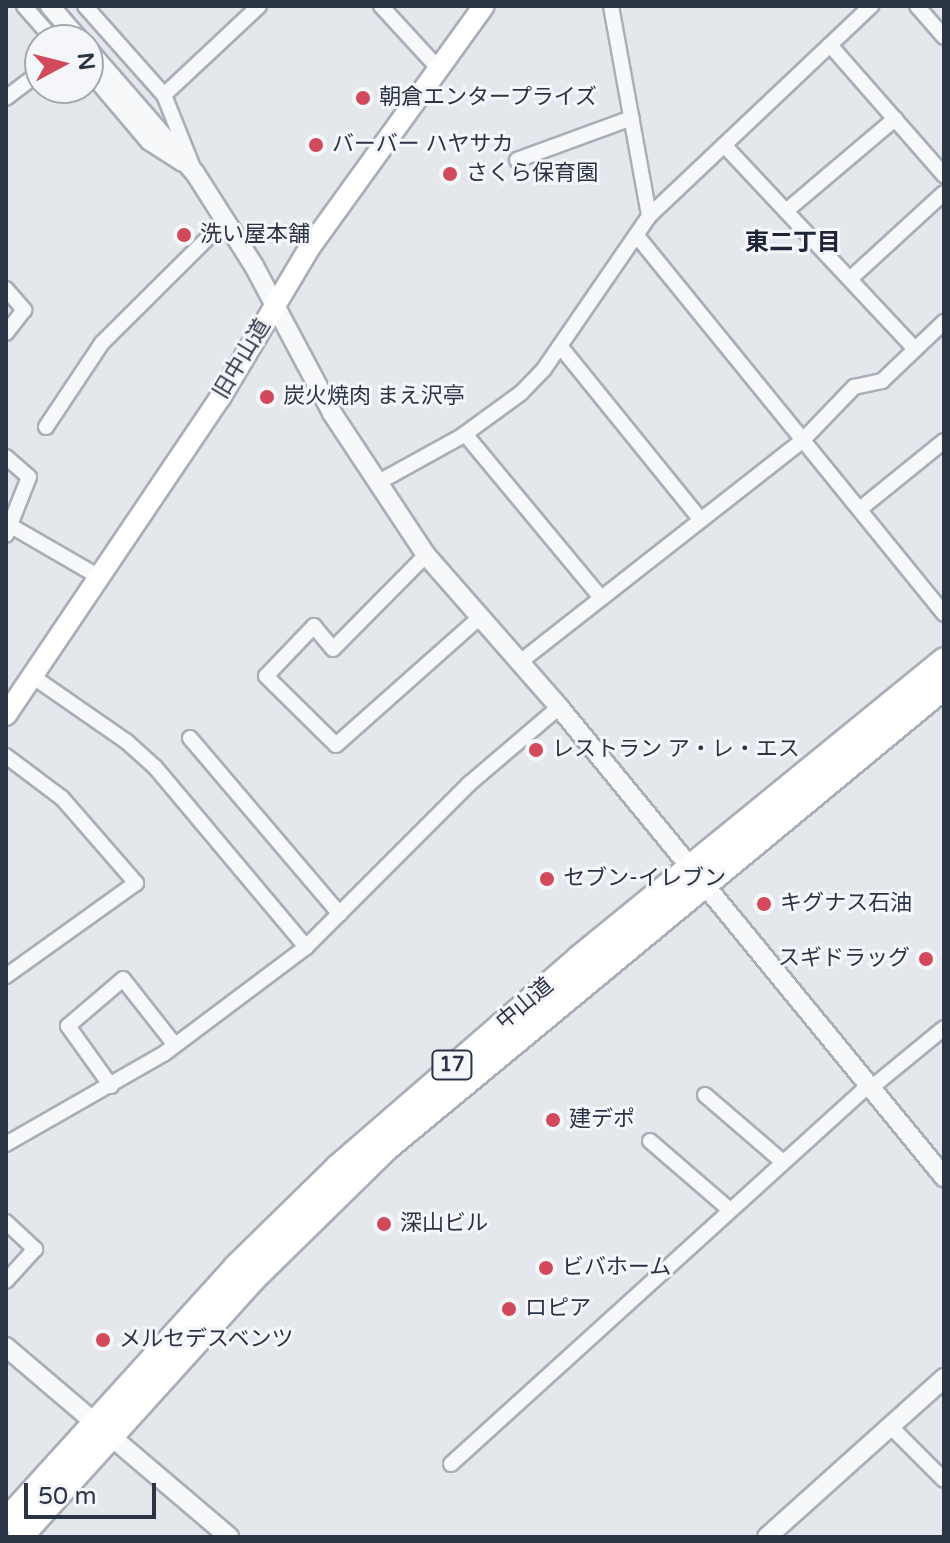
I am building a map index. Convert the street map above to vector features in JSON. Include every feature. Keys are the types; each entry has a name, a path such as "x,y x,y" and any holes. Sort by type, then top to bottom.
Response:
{"highway":[{"name":"中山道","path":"697,878 944,660"},
{"name":"中山道","path":"20,1537 236,1267 338,1167 453,1064 944,687"},
{"name":"中山道","path":"6,1521 102,1431"}],"main road":[{"name":"旧中山道","path":"6,715 101,578 242,363 274,304 484,6"}],"street":[{"path":"24,6 40,24"},
{"path":"50,6 65,24"},
{"path":"85,6 164,95 195,173"},
{"path":"164,95 259,6"},
{"path":"381,6 438,68"},
{"path":"611,6 649,216"},
{"path":"377,483 465,434 521,393 560,346 649,216 871,6"},
{"path":"917,6 944,37"},
{"path":"830,45 944,175"},
{"path":"104,68 195,173 274,304 332,413 426,555 559,707 944,1177"},
{"path":"6,98 24,84"},
{"path":"104,90 148,142 195,173"},
{"path":"517,160 632,118"},
{"path":"786,211 895,119"},
{"path":"724,145 915,349"},
{"path":"850,279 944,193"},
{"path":"46,427 102,343 225,221"},
{"path":"637,236 944,614"},
{"path":"6,289 24,310 6,333"},
{"path":"520,662 803,440 854,387 882,381 944,322"},
{"path":"560,346 701,520"},
{"path":"465,434 601,598"},
{"path":"860,509 944,441"},
{"path":"6,457 29,477 8,528 101,578"},
{"path":"426,555 333,649 314,626 266,676 336,745 480,617"},
{"path":"32,676 126,741 155,767 306,947"},
{"path":"6,1144 111,1086 175,1045 306,947 469,784 559,707"},
{"path":"190,738 340,914"},
{"path":"6,756 62,798 136,883 6,976"},
{"path":"111,1086 68,1026 123,979 175,1045"},
{"path":"451,1464 783,1162 870,1086 944,1028"},
{"path":"705,1095 783,1162"},
{"path":"650,1141 730,1210"},
{"path":"6,1222 35,1249 6,1281"},
{"path":"6,1347 220,1534"},
{"path":"767,1537 944,1378"},
{"path":"890,1426 944,1480"}],"place":[{"name":"朝倉エンタープライズ","path":"363,98"},
{"name":"バーバー ハヤサカ","path":"316,145"},
{"name":"さくら保育園","path":"450,174"},
{"name":"洗い屋本舗","path":"184,235"},
{"name":"炭火焼肉 まえ沢亭","path":"267,397"},
{"name":"レストラン ア・レ・エス","path":"536,750"},
{"name":"セブン-イレブン","path":"547,879"},
{"name":"キグナス石油","path":"764,904"},
{"name":"スギドラッグ","path":"926,959"},
{"name":"建デポ","path":"553,1120"},
{"name":"深山ビル","path":"384,1224"},
{"name":"ビバホーム","path":"546,1268"},
{"name":"ロピア","path":"509,1309"},
{"name":"メルセデスベンツ","path":"103,1340"}],"district":[{"name":"東二丁目","path":"793,243"}]}
